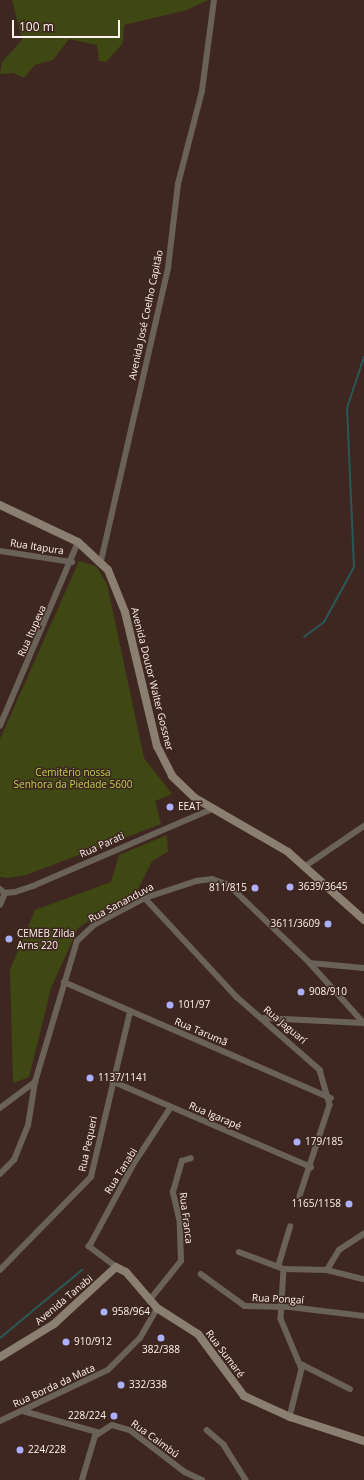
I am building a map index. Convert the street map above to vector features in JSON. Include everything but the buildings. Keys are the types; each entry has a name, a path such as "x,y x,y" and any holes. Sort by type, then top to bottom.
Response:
{"main road":[{"name":"Avenida Doutor Walter Gossner","path":"0,505 78,542 100,561 111,577 125,612 162,758 189,793 212,809 288,852 364,920"},
{"name":"Rua Sumaré","path":"116,1267 126,1272 149,1301 157,1308 198,1334 244,1396 290,1417 364,1441"},
{"name":"Avenida Tanabi","path":"0,1356 54,1324 116,1267"}],"street":[{"name":"Avenida José Coelho Capitão","path":"100,561 168,268 178,184 202,91 214,0"},
{"name":"Rua Itupeva","path":"0,726 72,562 78,542"},
{"name":"Rua Itapura","path":"0,551 72,562"},
{"name":"Rua Parati","path":"2,891 32,886 212,809"},
{"path":"304,867 364,826"},
{"name":"Rua Sananduva","path":"0,1174 14,1160 28,1126 35,1082 77,941 94,925 145,898 196,881 212,879 229,885 310,963 364,1023"},
{"path":"0,905 2,891"},
{"name":"Rua Jaguarí","path":"145,898 237,997 264,1018 320,1070 331,1098"},
{"path":"310,963 364,968"},
{"name":"Rua Tarumã","path":"64,982 130,1012 331,1098"},
{"name":"Rua Pequeri","path":"0,1270 91,1176 112,1081 130,1012"},
{"path":"264,1018 364,1023"},
{"name":"Rua Igarapé","path":"112,1081 311,1167"},
{"path":"0,1108 35,1082"},
{"path":"300,1196 311,1167 331,1098"},
{"name":"Rua Tanabi","path":"89,1247 133,1165 171,1107"},
{"name":"Rua Franca","path":"149,1301 181,1260 180,1223 173,1192 182,1161 191,1158"},
{"path":"290,1227 281,1268 280,1307 283,1330 301,1364 350,1389"},
{"path":"327,1270 339,1250 364,1234"},
{"name":"Rua Sumaré","path":"89,1247 116,1267"},
{"path":"239,1252 281,1268 327,1270 364,1279"},
{"name":"Rua Pongaí","path":"201,1274 246,1306 280,1307 364,1316"},
{"name":"Rua Borda da Mata","path":"0,1421 108,1370 140,1338 157,1308"},
{"path":"290,1417 301,1364"},
{"path":"23,1411 97,1432 83,1480"},
{"name":"Rua Caimbú","path":"97,1432 112,1425 122,1426 202,1480"},
{"path":"207,1430 224,1445 246,1480"}],"green space":[{"path":"12,0 208,0 187,10 124,25 123,43 106,62 99,61 97,45 69,39 53,60 35,65 24,78 13,73 0,74 2,62 22,40"},
{"name":"Cemitério nossa Senhora da Piedade 5600","path":"79,561 96,566 107,584 144,758 172,794 155,801 161,824 26,875 8,878 0,877 0,739"},
{"path":"167,835 168,852 152,861 138,889 78,928 51,988 29,1077 13,1083 10,970 35,910 111,882 119,855"}],"waterway":[{"path":"304,637 324,622 354,567 347,408 364,357"},
{"path":"0,1338 82,1270"}],"place":[{"name":"EEAT","path":"170,807"},
{"name":"3639/3645","path":"290,887"},
{"name":"811/815","path":"255,888"},
{"name":"3611/3609","path":"328,924"},
{"name":"CEMEB Zilda Arns 220","path":"9,939"},
{"name":"908/910","path":"301,992"},
{"name":"101/97","path":"170,1005"},
{"name":"1137/1141","path":"90,1078"},
{"name":"179/185","path":"297,1142"},
{"name":"1165/1158","path":"349,1204"},
{"name":"958/964","path":"104,1312"},
{"name":"382/388","path":"161,1338"},
{"name":"910/912","path":"66,1342"},
{"name":"332/338","path":"121,1385"},
{"name":"228/224","path":"114,1416"},
{"name":"224/228","path":"20,1450"}]}
